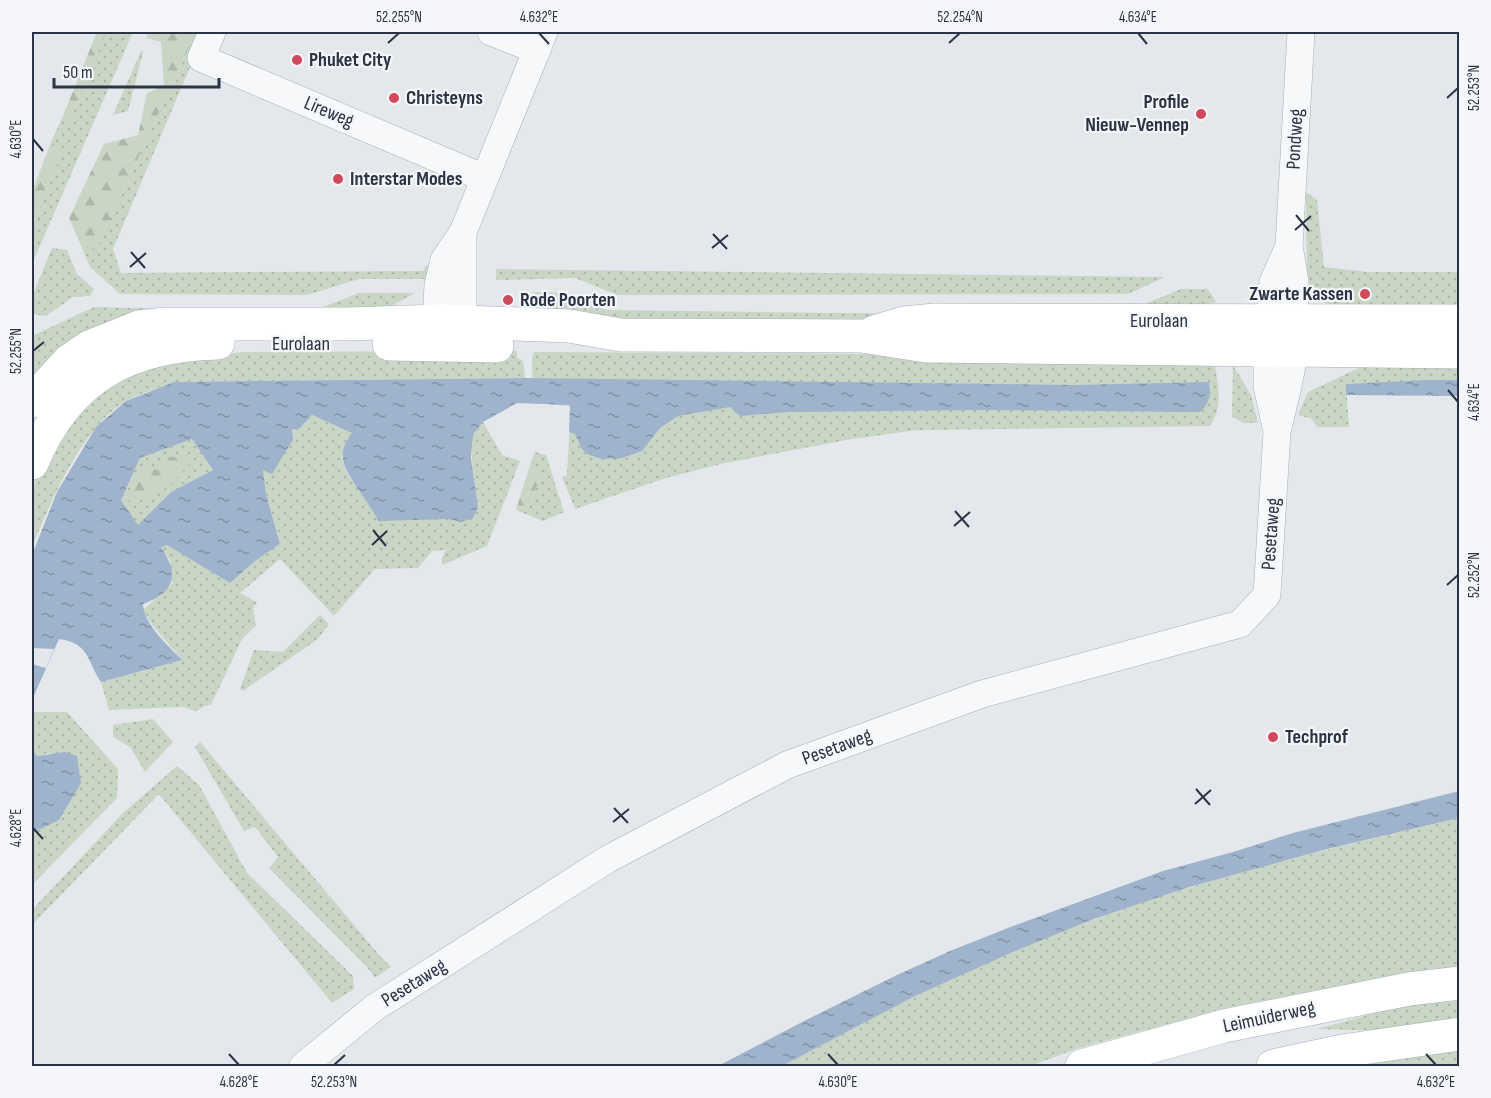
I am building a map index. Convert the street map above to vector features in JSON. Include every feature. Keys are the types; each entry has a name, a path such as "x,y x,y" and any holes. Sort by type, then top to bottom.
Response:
{"main road":[{"name":"Eurolaan","path":"32,463 55,418 71,398 91,380 114,365 160,349 189,344 450,329 569,326 621,335 861,336 904,323 935,320 1282,335 1460,351"},
{"name":"Eurolaan","path":"1282,335 1460,321"},
{"name":"Eurolaan","path":"32,401 70,360 89,347 139,327 201,322 347,324 450,329"},
{"name":"Leimuiderweg","path":"1082,1066 1224,1026 1409,989 1460,983"},
{"path":"1273,1066 1341,1051 1460,1034"}],"street":[{"name":"Lireweg","path":"212,32 201,58 484,178"},
{"path":"450,329 463,232 541,41 491,32"},
{"name":"Pondweg","path":"1282,335 1295,281 1289,246 1301,32"},
{"name":"Pesetaweg","path":"303,1066 374,1008 608,859 787,765 982,694 1240,624 1267,595 1277,432 1267,386 1282,335"}],"green space":[{"path":"97,32 106,32 70,121 63,116"},
{"path":"106,32 133,32 32,264 32,226 60,157 52,140 63,116 70,120"},
{"path":"149,32 196,32 98,245 85,255 69,218 104,144 138,135 147,93 164,86 161,42 146,38"},
{"path":"196,32 205,32 113,249 121,273 424,271 425,266 431,266 429,279 359,279 307,295 120,294 90,267 85,255 98,245"},
{"path":"141,51 143,52 128,111 113,115"},
{"path":"52,140 60,157 32,226 32,192"},
{"path":"1306,192 1317,200 1324,267 1368,272 1459,272 1459,312 1343,310 1321,301 1307,285"},
{"path":"52,248 67,250 77,274 94,289 90,296 73,297 46,316 32,314 32,297"},
{"path":"496,269 1165,277 1128,294 617,295 575,278 496,280"},
{"path":"1181,289 1208,289 1216,302 1174,311 1128,311"},
{"path":"533,292 568,293 606,310 926,314 851,321 533,318"},
{"path":"359,293 415,293 389,307 329,317 32,387 32,336 94,307 310,312"},
{"path":"517,351 517,358 523,361 525,378 174,382 138,395 110,413 82,446 58,487 32,547 32,488 54,436 87,398 162,360 245,352"},
{"path":"534,352 1213,356 1219,401 1215,418 1210,426 918,430 852,439 725,463 666,478 575,509 562,477 567,475 571,406 533,403 532,358"},
{"path":"1459,362 1459,383 1346,384 1349,427 1317,427 1312,419 1298,415 1308,392 1361,367"},
{"path":"1233,365 1251,395 1258,423 1243,423 1232,416"},
{"path":"312,415 352,433 342,457 346,472 360,491 461,522 478,507 472,440 483,422 502,455 520,461 487,546 442,565 442,558 446,550 432,551 418,568 375,569 334,616 280,559 240,593 257,602 253,609 256,625 242,639 211,705 196,711 182,707 109,710 101,682 182,660 153,626 143,610 172,584 170,560 161,547 167,544 230,583 255,561 280,544 266,494 262,469 292,430 300,428"},
{"path":"192,439 213,470 171,492 138,526 121,500 140,458"},
{"path":"535,452 546,455 564,512 543,521 516,510 531,503 540,476 531,462"},
{"path":"164,456 186,458 191,463 168,487 131,505 126,495 146,466 159,471"},
{"path":"531,462 540,476 531,503 516,510"},
{"path":"320,615 329,624 318,639 243,691 240,689 254,650 283,652"},
{"path":"32,712 67,712 118,769 117,798 32,885 32,833 59,819 50,753 37,756 32,749"},
{"path":"153,719 173,742 145,772 131,748 113,737 113,725"},
{"path":"200,742 391,967 375,978 367,967 269,868 278,857 255,827 244,831 195,747"},
{"path":"177,766 199,785 247,873 353,976 354,989 332,1003 159,794 32,925 32,910 123,813"},
{"path":"1459,818 1459,967 1429,969 1230,1007 1079,1048 1030,1066 782,1066 914,996 980,965 1093,920 1229,876"},
{"path":"1459,994 1459,1022 1401,1031 1317,1029 1429,998"},
{"path":"1459,1047 1459,1066 1361,1066"}],"water":[{"path":"525,378 1073,385 1209,382 1210,391 1208,402 1200,412 982,410 790,412 740,416 730,407 678,416 660,428 642,451 622,458 602,459 589,455 582,449 575,434 569,432 570,405 517,403 483,422 474,433 471,458 478,507 473,518 461,522 449,519 379,521 344,464 343,450 352,433 312,415 300,428 292,430 293,440 272,474 263,470 266,494 280,544 255,561 230,583 167,545 161,547 171,566 171,582 162,594 143,604 144,612 158,635 182,660 101,682 82,649 69,641 59,639 32,700 32,555 57,492 96,427 126,401 174,382","holes":["192,439 213,470 171,492 138,525 121,500 140,458"]},
{"path":"1459,380 1459,396 1346,395 1346,384"},
{"path":"32,749 37,756 65,752 77,756 81,783 59,820 32,833"},
{"path":"1459,791 1459,818 1327,849 1189,887 1094,919 1015,951 915,996 782,1066 718,1066 897,975 1013,926 1163,871 1293,833"}],"pier":[{"path":"32,648 54,649 46,668 32,664"}],"place":[{"name":"Phuket City","path":"297,60"},
{"name":"Christeyns","path":"394,98"},
{"name":"Profile Nieuw-Vennep","path":"1201,114"},
{"name":"Interstar Modes","path":"338,179"},
{"name":"Zwarte Kassen","path":"1365,294"},
{"name":"Rode Poorten","path":"508,300"},
{"name":"Techprof","path":"1273,737"}]}
